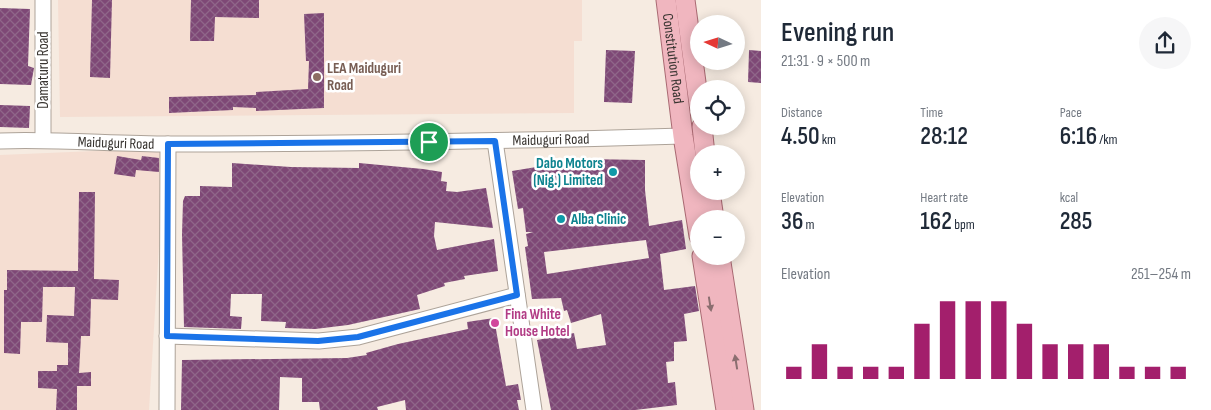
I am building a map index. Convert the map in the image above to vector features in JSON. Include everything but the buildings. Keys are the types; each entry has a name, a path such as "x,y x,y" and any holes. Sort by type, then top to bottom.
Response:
{"main road":[{"name":"Constitution Road","path":"666,0 683,136 695,210"},
{"name":"Constitution Road","path":"685,0 696,80"},
{"path":"703,265 726,410"},
{"path":"721,265 744,410"}],"street":[{"name":"Damaturu Road","path":"43,0 43,140"},
{"name":"Maiduguri Road","path":"0,141 43,140 168,144 495,141 683,136"},
{"path":"495,141 534,410"},
{"path":"167,410 168,144"},
{"path":"167,336 318,341 358,337 517,295"}],"shaded area":[{"name":"LEA Maiduguri Road","path":"58,0 582,0 582,41 574,41 574,113 60,117"},
{"path":"165,148 149,410 0,410 0,155"}],"place":[{"name":"LEA Maiduguri Road","path":"317,77"},
{"name":"Dabo Motors (Nig.) Limited","path":"613,172"},
{"name":"Alba Clinic","path":"561,219"},
{"name":"Fina White House Hotel","path":"495,323"}],"route":[{"path":"495,141 517,295 358,337 318,341 167,336 168,144 429,142 495,141"}]}
